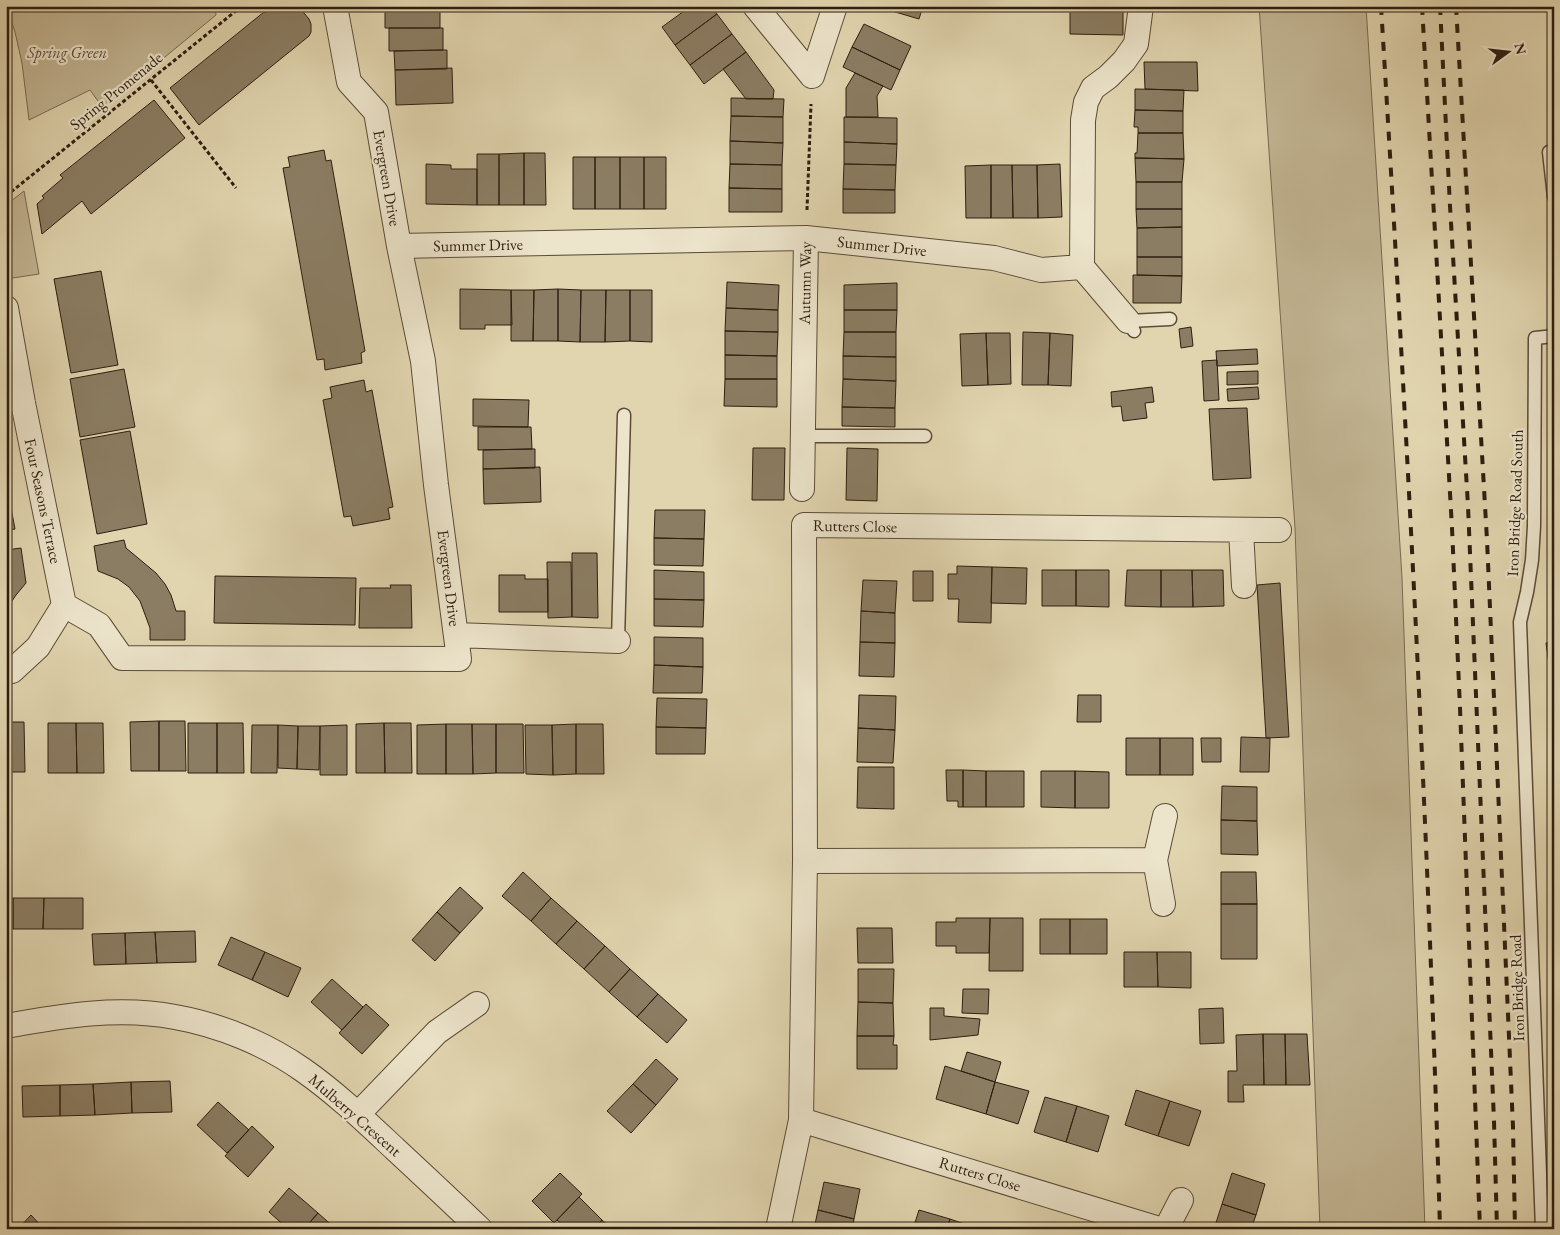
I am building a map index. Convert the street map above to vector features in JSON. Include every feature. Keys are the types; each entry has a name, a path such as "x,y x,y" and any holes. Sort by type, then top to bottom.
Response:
{"street":[{"name":"Evergreen Drive","path":"64,606 99,625 122,658 459,659 436,485 423,361 399,246 376,112 349,82 335,6"},
{"path":"755,6 812,76"},
{"path":"812,76 835,6"},
{"path":"1131,326 1082,267 1083,120 1086,102 1092,88 1124,61 1136,44 1141,6"},
{"name":"Summer Drive","path":"399,246 806,238 994,258 1041,270 1082,267"},
{"name":"Autumn Way","path":"802,489 806,238"},
{"name":"Four Seasons Terrace","path":"6,308 14,404 64,606"},
{"name":"Rutters Close","path":"778,1229 801,1120 806,861 804,525 1241,530"},
{"path":"1244,586 1241,530 1279,530"},
{"path":"6,671 12,671 38,647 64,606"},
{"path":"456,635 618,641"},
{"path":"1163,904 1155,860 1165,816"},
{"path":"806,861 1155,860"},
{"path":"358,1114 437,1032 477,1004"},
{"name":"Mulberry Crescent","path":"6,1026 54,1018 108,1013 134,1013 175,1016 247,1039 277,1054 332,1092 358,1114 480,1229"},
{"name":"Rutters Close","path":"801,1120 1159,1229"},
{"path":"1166,1229 1181,1200"}],"lane":[{"path":"1549,152 1554,197"},
{"path":"1131,326 1170,320"},
{"name":"Iron Bridge Road South","path":"1525,747 1520,622 1532,560 1534,526 1535,338 1554,336"},
{"path":"618,641 624,415"},
{"path":"803,436 925,436"},
{"name":"Iron Bridge Road","path":"1525,747 1542,1229"}],"path":[{"name":"Spring Promenade","path":"6,196 242,6"},
{"name":"Autumn Way","path":"806,238 812,76"},
{"path":"151,80 236,188"}],"green space":[{"name":"Spring Green","path":"6,6 215,6 216,15 103,108 90,90 29,120 22,63 15,32"},
{"path":"1259,6 1366,6 1402,578 1425,1229 1320,1229 1295,528"},
{"path":"24,191 39,274 6,279 6,205"}],"building":[{"path":"274,6 301,6 299,7 311,24 309,36 199,125 170,88"},
{"path":"385,6 440,6 440,28 385,28"},
{"path":"691,6 712,6 717,14 675,45 662,27"},
{"path":"875,6 923,6 919,19"},
{"path":"1070,6 1123,6 1123,35 1070,34"},
{"path":"717,14 732,34 690,65 675,45"},
{"path":"864,24 911,46 900,70 852,47"},
{"path":"389,28 443,28 443,50 389,51"},
{"path":"732,34 746,52 704,84 690,65"},
{"path":"852,47 900,70 891,90 843,67"},
{"path":"447,50 447,69 395,70 394,51"},
{"path":"746,52 774,90 773,99 746,99 723,69"},
{"path":"1144,62 1197,62 1198,91 1145,89"},
{"path":"452,68 453,103 396,105 395,70"},
{"path":"855,73 883,86 877,96 878,117 846,117 846,88"},
{"path":"1135,89 1184,90 1183,111 1135,110"},
{"path":"731,98 784,99 783,117 731,116"},
{"path":"154,100 185,138 91,214 82,201 42,234 37,204 44,198 42,196 63,178 60,175"},
{"path":"1135,110 1183,111 1183,133 1138,133 1138,127 1134,127"},
{"path":"731,116 783,117 783,143 730,141"},
{"path":"844,117 897,118 897,144 844,142"},
{"path":"1138,133 1183,133 1184,159 1135,158"},
{"path":"730,141 783,143 782,165 730,164"},
{"path":"844,142 897,144 896,165 844,164"},
{"path":"324,150 326,161 331,160 365,351 361,353 362,363 325,370 324,359 317,360 283,168 290,167 288,157"},
{"path":"524,153 524,205 499,205 499,154"},
{"path":"524,153 545,153 546,205 524,205"},
{"path":"477,154 499,154 499,205 477,205"},
{"path":"573,157 595,157 595,209 573,209"},
{"path":"595,157 620,157 620,209 595,209"},
{"path":"620,157 644,157 644,209 620,209"},
{"path":"644,157 666,157 666,209 644,209"},
{"path":"1135,158 1184,159 1182,182 1136,182"},
{"path":"426,164 451,165 451,169 477,169 477,205 426,204"},
{"path":"730,164 782,165 782,189 729,188"},
{"path":"844,164 896,165 895,190 843,189"},
{"path":"1060,164 1062,217 1038,218 1037,165"},
{"path":"991,165 1012,165 1013,218 991,218"},
{"path":"991,165 991,218 966,218 965,166"},
{"path":"1012,165 1037,165 1038,218 1013,218"},
{"path":"1136,182 1182,182 1182,209 1136,209"},
{"path":"729,188 782,189 782,212 729,212"},
{"path":"843,189 895,190 895,213 843,213"},
{"path":"1136,209 1182,209 1182,227 1137,228"},
{"path":"1182,227 1182,257 1137,257 1137,228"},
{"path":"1137,257 1182,257 1182,276 1137,275"},
{"path":"101,271 118,365 71,373 54,279"},
{"path":"1133,275 1182,276 1181,303 1133,303"},
{"path":"727,282 779,285 778,310 726,308"},
{"path":"897,283 897,310 844,310 844,285"},
{"path":"460,289 511,290 512,325 485,325 485,329 460,329"},
{"path":"558,289 558,341 533,341 534,290"},
{"path":"558,289 581,290 580,342 558,341"},
{"path":"511,290 534,290 533,341 511,341"},
{"path":"581,290 606,290 605,342 580,342"},
{"path":"606,290 630,290 630,341 605,342"},
{"path":"630,290 652,290 652,342 630,341"},
{"path":"726,308 778,310 778,332 725,331"},
{"path":"844,310 897,310 896,332 844,332"},
{"path":"1191,327 1193,346 1181,348 1179,329"},
{"path":"725,331 778,332 777,356 725,355"},
{"path":"844,332 896,332 896,357 843,356"},
{"path":"1023,332 1050,333 1048,385 1022,385"},
{"path":"986,333 988,385 962,386 960,334"},
{"path":"986,333 1010,333 1011,384 988,385"},
{"path":"1050,333 1073,335 1071,386 1048,385"},
{"path":"1257,349 1258,364 1217,366 1216,351"},
{"path":"725,355 777,356 777,379 725,379"},
{"path":"843,356 896,357 896,381 843,379"},
{"path":"1217,360 1219,400 1204,401 1202,361"},
{"path":"124,369 135,427 80,437 70,379"},
{"path":"1258,371 1258,384 1227,385 1227,372"},
{"path":"725,379 777,379 777,407 724,406"},
{"path":"843,379 896,381 895,408 842,407"},
{"path":"364,380 366,392 372,390 393,507 388,508 390,519 353,526 351,516 344,517 323,400 332,398 330,387"},
{"path":"1152,387 1154,402 1145,403 1147,418 1123,421 1121,406 1112,407 1111,392"},
{"path":"1258,387 1259,399 1228,401 1227,389"},
{"path":"473,399 529,400 528,427 473,426"},
{"path":"842,407 895,408 895,427 842,426"},
{"path":"1247,408 1251,478 1213,480 1209,409"},
{"path":"478,427 531,427 532,449 478,450"},
{"path":"130,431 147,524 97,534 80,440"},
{"path":"753,448 785,448 784,500 752,500"},
{"path":"847,448 878,449 877,501 846,500"},
{"path":"535,449 535,468 483,469 483,450"},
{"path":"540,467 541,502 484,504 483,469"},
{"path":"6,481 15,529 6,531"},
{"path":"655,510 705,510 704,539 654,538"},
{"path":"654,538 704,539 703,566 654,565"},
{"path":"124,540 126,548 156,573 165,584 176,611 185,611 185,640 150,640 150,628 140,601 129,587 118,579 98,571 94,546"},
{"path":"21,548 26,583 6,610 6,550"},
{"path":"572,553 597,553 598,618 572,617"},
{"path":"547,562 571,562 572,617 548,618"},
{"path":"957,566 992,567 991,623 958,622 959,599 948,599 948,574 957,574"},
{"path":"992,567 1027,568 1026,604 991,603"},
{"path":"654,570 704,572 704,600 654,599"},
{"path":"1042,570 1076,570 1076,606 1042,606"},
{"path":"1076,570 1109,570 1109,607 1076,606"},
{"path":"1127,570 1161,570 1161,607 1125,606"},
{"path":"1161,570 1192,570 1193,607 1161,607"},
{"path":"1192,570 1223,570 1224,606 1193,607"},
{"path":"913,571 933,571 933,601 913,601"},
{"path":"499,575 525,575 525,579 548,579 548,612 499,612"},
{"path":"215,576 356,578 355,625 214,623"},
{"path":"863,580 897,581 895,613 861,611"},
{"path":"1280,583 1289,737 1266,738 1257,585"},
{"path":"390,585 411,585 412,628 359,628 360,588 391,588"},
{"path":"654,599 704,600 703,627 654,626"},
{"path":"861,611 895,613 895,643 860,642"},
{"path":"654,637 703,638 703,667 654,665"},
{"path":"860,642 895,643 894,677 859,676"},
{"path":"1554,642 1554,679 1551,679 1546,643"},
{"path":"654,665 703,667 702,693 653,693"},
{"path":"859,695 896,696 895,730 858,728"},
{"path":"1078,695 1101,695 1101,722 1077,722"},
{"path":"657,698 707,699 706,728 656,727"},
{"path":"159,721 185,721 186,771 159,771"},
{"path":"159,721 159,771 131,771 130,722"},
{"path":"6,722 24,722 25,772 6,772"},
{"path":"48,723 76,723 77,773 48,773"},
{"path":"76,723 103,723 104,773 77,773"},
{"path":"188,723 217,723 217,773 188,773"},
{"path":"217,723 243,723 244,773 217,773"},
{"path":"384,723 411,723 412,773 385,773"},
{"path":"384,723 385,773 356,773 356,724"},
{"path":"446,724 472,724 473,774 446,774"},
{"path":"446,724 446,774 417,774 417,725"},
{"path":"472,724 496,724 496,773 473,774"},
{"path":"496,724 523,724 524,773 496,773"},
{"path":"576,724 603,724 604,774 576,774"},
{"path":"576,724 576,774 553,775 552,725"},
{"path":"252,725 278,725 277,773 251,773"},
{"path":"278,725 298,726 297,769 278,768"},
{"path":"347,725 347,775 320,775 320,726"},
{"path":"525,725 552,725 553,775 526,774"},
{"path":"298,726 320,726 319,770 297,769"},
{"path":"656,727 706,728 705,754 656,754"},
{"path":"858,728 895,730 893,763 857,762"},
{"path":"1241,737 1270,738 1269,772 1240,772"},
{"path":"1126,738 1160,738 1160,775 1126,775"},
{"path":"1160,738 1193,738 1193,775 1160,775"},
{"path":"1201,738 1221,738 1221,762 1202,762"},
{"path":"858,767 894,767 894,809 857,808"},
{"path":"946,770 963,770 963,807 958,807 958,801 947,801"},
{"path":"963,770 986,771 986,807 963,807"},
{"path":"986,771 1024,771 1024,807 986,807"},
{"path":"1041,771 1075,771 1075,808 1041,807"},
{"path":"1075,771 1109,772 1109,808 1075,808"},
{"path":"1222,786 1257,787 1257,821 1221,820"},
{"path":"1221,820 1257,821 1258,855 1221,854"},
{"path":"523,872 551,898 531,921 502,896"},
{"path":"1221,872 1256,872 1257,904 1221,904"},
{"path":"460,887 483,908 460,933 437,912"},
{"path":"6,898 13,898 13,929 6,929"},
{"path":"13,898 44,898 43,929 13,929"},
{"path":"44,898 83,898 83,929 43,929"},
{"path":"551,898 577,921 556,944 531,921"},
{"path":"1221,904 1257,904 1257,959 1221,959"},
{"path":"437,912 460,933 435,961 412,940"},
{"path":"956,918 990,918 989,953 956,953 956,946 936,946 936,922 956,922"},
{"path":"990,918 1023,918 1023,971 989,971"},
{"path":"1040,919 1070,919 1070,954 1040,954"},
{"path":"1070,919 1107,919 1107,954 1070,954"},
{"path":"577,921 605,946 584,969 556,944"},
{"path":"857,928 892,928 893,963 858,963"},
{"path":"195,931 196,962 157,963 155,932"},
{"path":"155,932 157,963 126,964 125,933"},
{"path":"125,933 126,964 94,965 92,934"},
{"path":"231,937 265,952 252,980 218,965"},
{"path":"605,946 630,969 609,992 584,969"},
{"path":"265,952 301,968 288,997 252,980"},
{"path":"1124,952 1157,952 1158,987 1124,987"},
{"path":"1157,952 1191,952 1191,988 1158,987"},
{"path":"630,969 658,994 637,1017 609,992"},
{"path":"858,969 894,969 893,1003 858,1002"},
{"path":"332,979 363,1007 342,1030 311,1002"},
{"path":"963,989 989,989 988,1014 962,1013"},
{"path":"658,994 687,1020 667,1043 637,1017"},
{"path":"858,1002 893,1003 894,1036 857,1036"},
{"path":"366,1004 389,1025 362,1054 339,1033"},
{"path":"930,1008 944,1008 944,1016 980,1019 978,1035 930,1040"},
{"path":"1223,1008 1224,1043 1200,1044 1199,1009"},
{"path":"1263,1034 1264,1085 1243,1085 1244,1102 1228,1102 1228,1071 1237,1071 1236,1035"},
{"path":"1263,1034 1285,1034 1286,1085 1264,1085"},
{"path":"1285,1034 1307,1034 1310,1085 1286,1085"},
{"path":"857,1036 894,1036 893,1045 897,1045 897,1069 857,1069"},
{"path":"967,1052 1001,1062 995,1082 961,1071"},
{"path":"656,1059 678,1079 656,1105 633,1084"},
{"path":"945,1066 995,1082 986,1114 936,1099"},
{"path":"170,1081 172,1112 132,1113 131,1082"},
{"path":"131,1082 132,1113 95,1115 93,1084"},
{"path":"995,1082 1029,1091 1018,1124 986,1114"},
{"path":"93,1084 95,1115 60,1116 60,1085"},
{"path":"633,1084 656,1105 631,1133 607,1111"},
{"path":"60,1085 60,1116 23,1117 22,1086"},
{"path":"1136,1090 1170,1101 1158,1136 1125,1125"},
{"path":"1045,1097 1077,1106 1066,1142 1034,1132"},
{"path":"1170,1101 1201,1111 1189,1146 1158,1136"},
{"path":"218,1102 249,1130 227,1153 197,1125"},
{"path":"1077,1106 1109,1116 1098,1152 1066,1142"},
{"path":"252,1126 274,1147 248,1177 225,1156"},
{"path":"560,1173 582,1194 554,1223 532,1201"},
{"path":"1232,1173 1265,1184 1256,1215 1222,1204"},
{"path":"824,1182 860,1189 854,1219 818,1210"},
{"path":"289,1188 318,1213 304,1229 288,1229 269,1212"},
{"path":"579,1197 602,1220 593,1229 567,1229 557,1220"},
{"path":"1222,1204 1256,1215 1251,1229 1214,1229"},
{"path":"818,1210 854,1219 852,1229 814,1229"},
{"path":"919,1210 950,1219 947,1229 913,1229"},
{"path":"318,1213 336,1229 304,1229"},
{"path":"31,1215 44,1229 18,1229"},
{"path":"950,1219 979,1229 947,1229"},
{"path":"602,1220 612,1229 593,1229"}],"railway":[{"path":"1381,6 1415,617 1440,1229"},
{"path":"1422,6 1452,528 1480,1229"},
{"path":"1440,6 1468,506 1497,1229"},
{"path":"1456,6 1487,540 1513,1127 1515,1229"}]}
